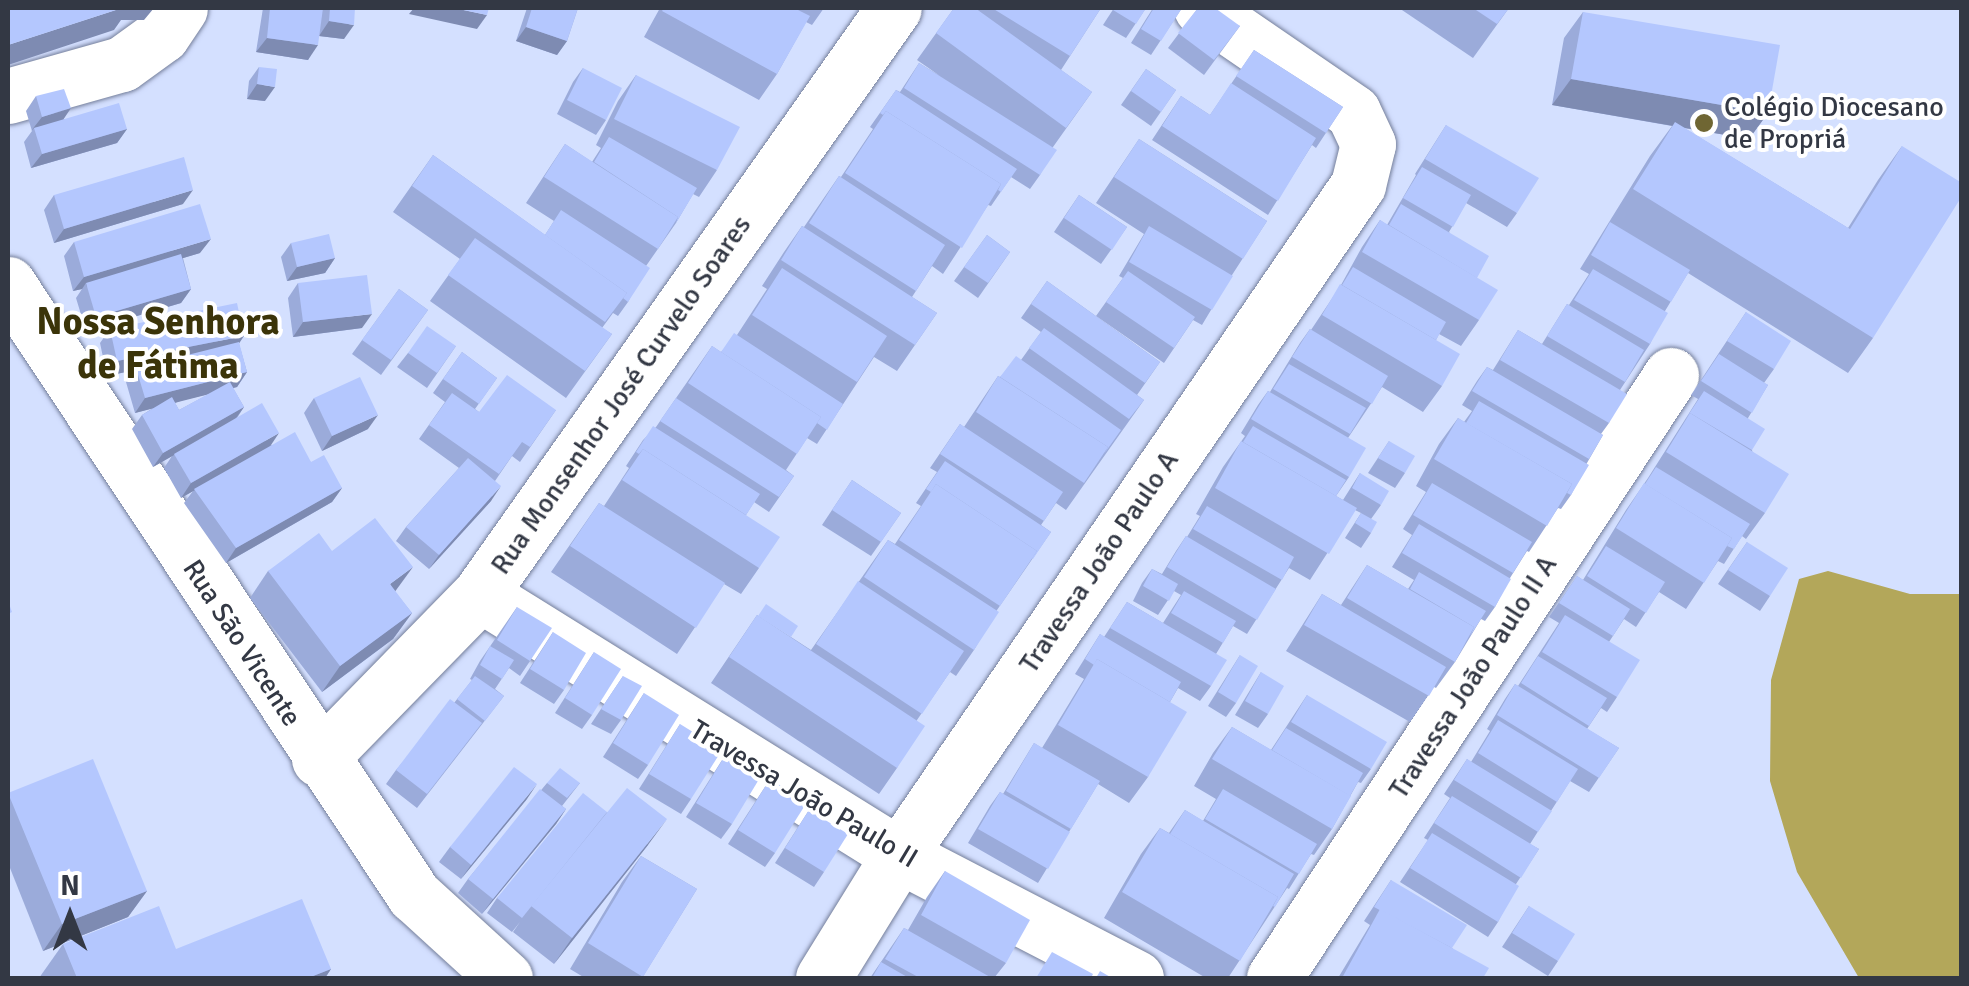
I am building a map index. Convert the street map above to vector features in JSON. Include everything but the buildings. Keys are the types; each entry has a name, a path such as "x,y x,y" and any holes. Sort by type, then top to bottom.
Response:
{"street":[{"path":"8,96 122,64 162,34 180,8"},
{"name":"Rua Monsenhor José Curvelo Soares","path":"319,760 480,594 894,8"},
{"name":"Travessa João Paulo A","path":"823,978 899,855 1358,184 1368,144 1353,112 1201,8"},
{"name":"Rua São Vicente","path":"8,284 319,760 414,895 505,978"},
{"name":"Travessa João Paulo II A","path":"1274,978 1671,375"},
{"name":"Travessa João Paulo II","path":"480,594 899,855 1136,978"}],"shaded area":[{"path":"1828,571 1910,594 1961,594 1961,978 1859,978 1797,872 1770,781 1771,680 1799,579"}],"place":[{"name":"Colégio Diocesano de Propriá","path":"1704,123"}],"district":[{"name":"Nossa Senhora de Fátima","path":"158,344"}]}
